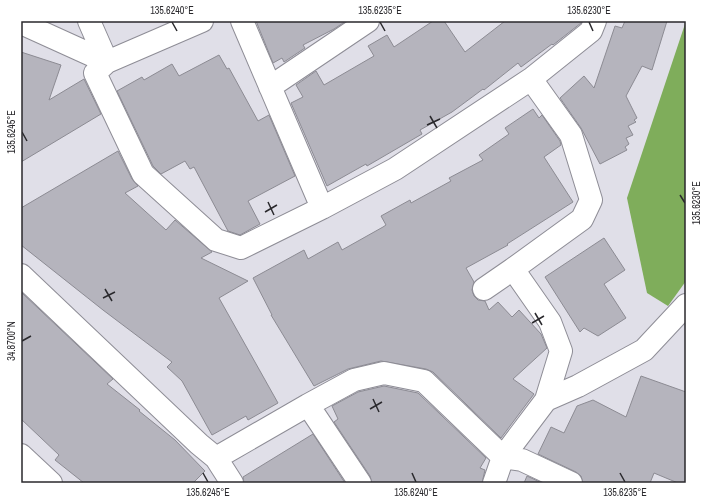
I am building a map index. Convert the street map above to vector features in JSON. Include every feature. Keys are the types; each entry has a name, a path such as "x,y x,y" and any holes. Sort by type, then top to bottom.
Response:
{"street":[{"path":"89,21 107,62"},
{"path":"202,21 107,62 95,73 143,174 216,240 241,248 322,208 395,169 531,79 591,31 595,21"},
{"path":"242,21 322,208"},
{"path":"270,87 368,21"},
{"path":"21,23 107,62"},
{"path":"484,289 582,220 591,200 571,135 531,79"},
{"path":"494,483 503,457 546,400 561,351 550,322 513,269"},
{"path":"21,275 199,444 216,458 232,483"},
{"path":"546,400 578,386 644,350 686,305"},
{"path":"216,458 354,380 384,373 424,381 503,457 522,460 570,483"},
{"path":"308,405 360,483"},
{"path":"21,455 37,479"}],"green space":[{"path":"686,21 686,281 668,306 647,293 627,198"}],"building":[{"path":"256,21 346,21 303,45 305,48 284,62 282,58 273,63"},
{"path":"433,21 444,21 465,52 505,21 582,21 553,45 552,44 521,67 518,63 484,90 483,89 452,112 420,130 422,134 367,166 366,164 327,186 291,103 303,97 296,85 316,71 324,85 374,56 368,46 387,35 394,47"},
{"path":"625,21 667,21 652,70 642,66 626,96 637,118 634,120 636,122 628,126 633,135 626,138 629,144 625,147 627,150 600,164 581,128 560,98 584,76 594,88 615,26 622,28"},
{"path":"21,52 61,65 49,100 84,79 101,114 21,162"},
{"path":"219,55 227,69 229,68 258,121 269,115 295,176 248,201 260,224 240,235 228,231 194,167 190,169 185,161 161,174 153,166 117,91 142,77 144,80 172,64 179,76"},
{"path":"533,109 539,118 542,115 560,141 561,145 544,157 573,202 507,244 508,245 466,268 474,282 472,290 474,296 478,300 485,301 489,310 498,302 512,317 519,310 541,334 547,348 513,379 534,394 501,438 433,372 426,369 381,361 348,369 314,386 271,315 253,278 304,250 308,259 338,242 342,250 383,227 386,225 381,216 410,200 411,203 451,181 449,178 483,160 479,155 509,134 505,128"},
{"path":"118,151 132,179 138,186 125,193 166,230 175,220 212,252 201,258 248,281 219,298 278,403 248,420 246,416 212,435 182,381 167,367 172,362 21,245 21,208"},
{"path":"604,238 625,270 604,284 626,318 598,336 584,328 580,332 545,277"},
{"path":"21,292 113,379 107,384 175,440 205,471 193,483 84,483 55,460 59,455 21,419"},
{"path":"641,376 686,392 686,483 678,483 654,473 650,483 583,483 581,476 576,472 538,454 551,427 564,433 577,406 593,400 626,417"},
{"path":"384,386 418,393 486,458 480,468 485,470 482,483 372,483 370,476 334,422 338,419 332,406 358,392"},
{"path":"313,434 345,483 244,483 243,477"},
{"path":"527,476 542,483 524,483"}]}
